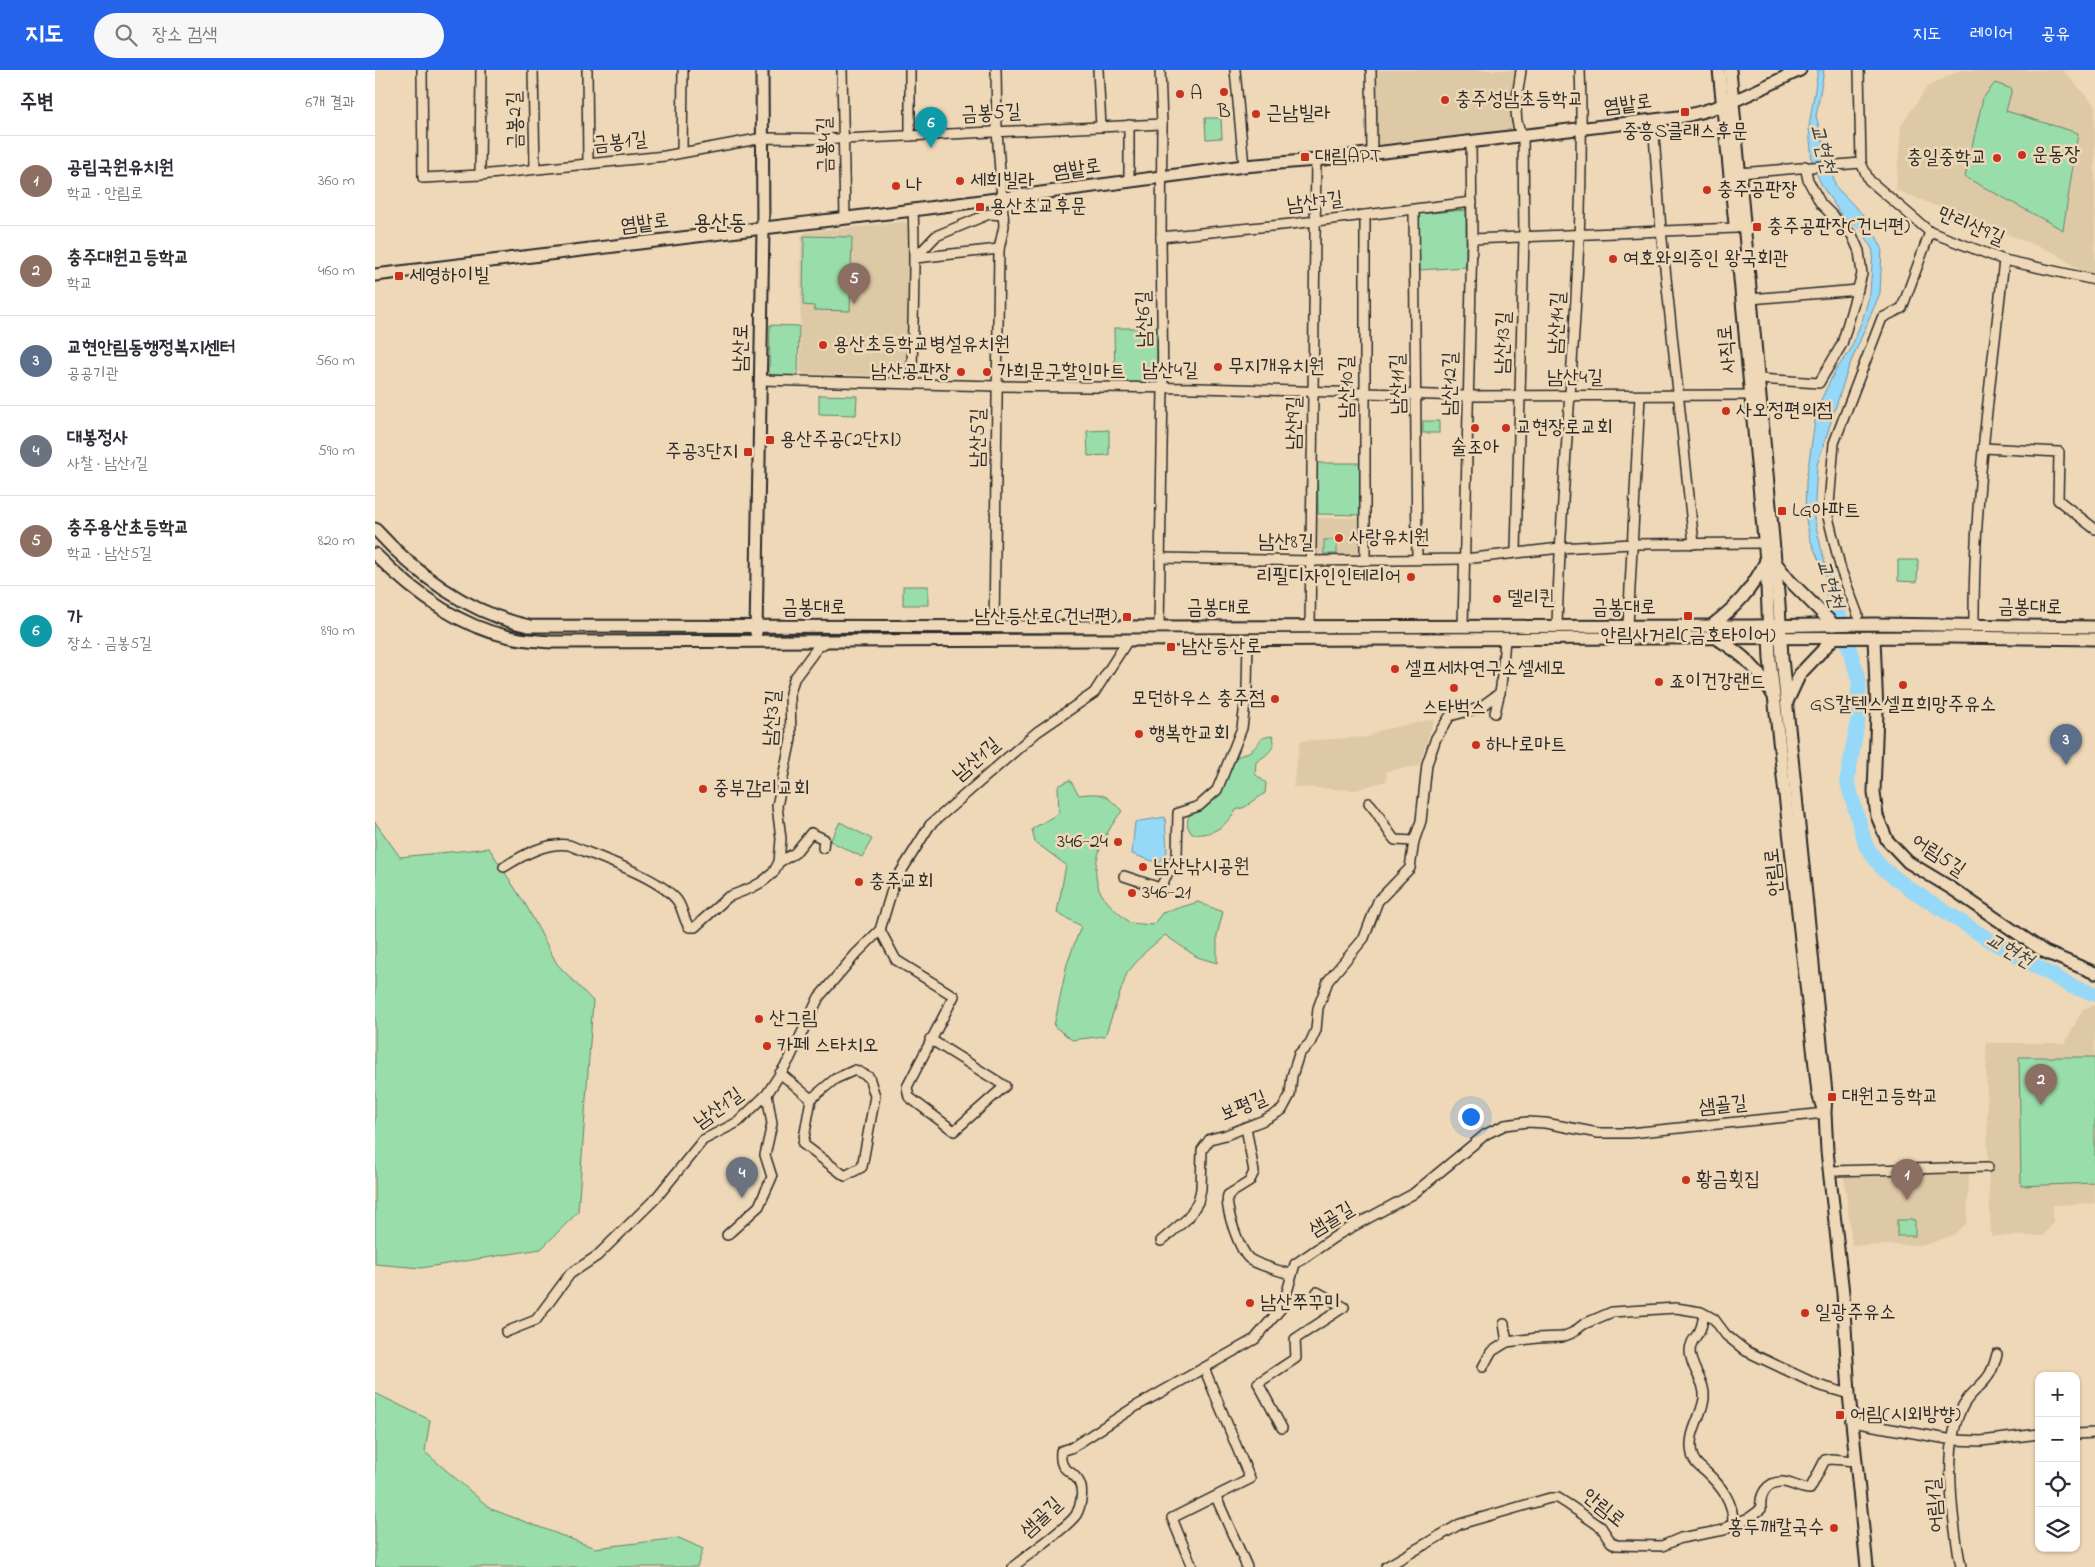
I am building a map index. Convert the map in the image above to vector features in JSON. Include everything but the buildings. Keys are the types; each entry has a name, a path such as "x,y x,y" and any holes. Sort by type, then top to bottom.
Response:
{"street":[{"name":"금봉1길","path":"422,70 423,178 479,175 588,164 683,152 763,138"},
{"path":"479,175 481,70"},
{"name":"금봉2길","path":"533,70 535,170"},
{"path":"587,70 588,164"},
{"path":"683,70 683,152"},
{"name":"남산로","path":"756,641 763,229 762,70"},
{"name":"금봉4길","path":"843,70 845,218"},
{"path":"910,70 910,136"},
{"name":"남산5길","path":"994,627 999,249 1004,226 997,131 996,70"},
{"path":"1098,70 1101,127"},
{"name":"남산6길","path":"1159,627 1163,388 1160,70"},
{"path":"1235,70 1243,166"},
{"path":"1371,70 1372,153"},
{"name":"남산13길","path":"1516,552 1524,238 1523,136 1518,129 1516,115 1521,70"},
{"name":"남산14길","path":"1557,627 1560,548 1581,234 1582,130 1580,70"},
{"name":"사직로","path":"1719,70 1739,173 1759,379 1756,395 1764,542 1770,562"},
{"name":"사직로","path":"1730,70 1727,104 1736,228 1756,395 1774,626"},
{"name":"염밭로","path":"375,275 763,229 1243,166 1315,160 1653,121 1705,112 1727,104 1800,70"},
{"name":"만리산9길","path":"1859,70 1861,163 1869,180 1930,232 2003,260 2095,280"},
{"path":"1653,121 1661,230 1694,544"},
{"name":"금봉5길","path":"763,138 843,139 1162,124"},
{"path":"1129,125 1129,182"},
{"name":"남산12길","path":"1463,627 1472,239 1471,141"},
{"name":"남산9길","path":"1310,627 1315,160"},
{"path":"1739,173 1805,166 1861,163"},
{"name":"사직로","path":"1759,379 1819,383 1842,344 1862,274 1859,251 1852,235 1821,204 1808,180 1805,166"},
{"name":"남산7길","path":"1161,237 1472,202"},
{"path":"912,384 912,313 915,258 913,210"},
{"name":"남산11길","path":"1414,210 1417,558"},
{"path":"915,258 936,236 989,214 1003,215"},
{"name":"남산10길","path":"1365,215 1365,559"},
{"path":"1472,239 1736,228"},
{"path":"1858,615 1841,570 1828,517 1835,443 1882,318 1902,308 1930,232"},
{"path":"915,258 999,249"},
{"path":"1974,625 1974,573 1984,448 2003,260"},
{"name":"사직로","path":"1751,299 1857,290"},
{"name":"남산4길","path":"760,380 1467,396 1756,395"},
{"path":"1628,626 1640,396"},
{"path":"1984,448 2059,452 2058,500 2095,529"},
{"name":"금봉대로","path":"375,529 397,553 421,573 469,605 508,622 529,626 1557,627 1873,624 2095,627"},
{"path":"1560,548 1632,544 1764,542"},
{"name":"남산8길","path":"1161,558 1311,561 1417,558 1465,559 1560,548"},
{"name":"금봉대로","path":"375,554 417,591 466,622 505,636 552,642 1833,638 2095,639"},
{"path":"1711,626 1728,613 1753,587 1770,562 1834,624"},
{"name":"안림로","path":"1774,626 1817,1094 1825,1113 1843,1293 1849,1394 1867,1567"},
{"path":"1717,639 1740,652 1763,677 1781,701 1800,674 1833,638"},
{"name":"어림5길","path":"1874,638 1877,712 1874,792 1877,816 1887,840 1907,862 1951,888 2045,952 2095,973"},
{"path":"1495,713 1500,693 1505,639"},
{"name":"남산3길","path":"779,862 781,840 777,806 791,739 790,693 794,679 817,648 828,640"},
{"name":"남산1길","path":"507,1332 536,1320 570,1274 597,1256 656,1198 703,1140 738,1122 767,1094 781,1073 819,997 856,954 880,930 894,883 930,825 1037,732 1094,693 1127,640"},
{"path":"1124,876 1160,888 1177,856 1178,813 1199,806 1217,790 1242,728 1247,688 1248,640"},
{"name":"보평길","path":"1161,1241 1188,1218 1198,1202 1201,1189 1202,1150 1210,1139 1245,1127 1282,1110 1290,1094 1292,1076 1299,1054 1310,1043 1316,1030 1318,1008 1328,981 1364,938 1377,901 1410,868 1414,841 1421,821 1427,764 1436,738 1450,716 1479,708 1500,693"},
{"path":"1369,803 1376,810 1387,831 1395,840 1414,841"},
{"path":"504,867 541,848 559,844 569,845 642,876 659,886 677,900 684,920 689,927 695,927 728,896 762,882 773,873 779,862 795,853 811,833 824,839 823,848"},
{"path":"880,930 896,960 954,996 930,1039 907,1087 909,1096 954,1132 1005,1086 930,1039"},
{"path":"855,1070 869,1077 875,1096 862,1168 845,1176 803,1144 811,1099 835,1079 855,1070"},
{"path":"781,1073 811,1099"},
{"path":"727,1234 759,1206 772,1177 765,1155 773,1124 767,1094"},
{"name":"샘골길","path":"1013,1567 1066,1525 1075,1516 1081,1503 1079,1482 1073,1474 1065,1469 1061,1460 1061,1451 1071,1448 1133,1408 1255,1339 1283,1306 1295,1264 1339,1234 1413,1194 1486,1134 1505,1125 1527,1122 1545,1123 1598,1133 1630,1133 1825,1113"},
{"path":"1245,1127 1254,1172 1249,1182 1227,1195 1226,1202 1238,1241 1249,1259 1292,1275"},
{"path":"1830,1171 1988,1167"},
{"path":"1282,1428 1258,1383 1293,1362 1297,1354 1294,1345 1295,1339 1344,1307 1317,1292"},
{"path":"1483,1367 1491,1352 1507,1342 1543,1337 1562,1338 1583,1324 1612,1312 1676,1308 1690,1309 1714,1319 1726,1335 1746,1351 1818,1385 1849,1394"},
{"path":"1705,1314 1699,1332 1691,1345 1692,1362 1705,1390 1702,1408 1693,1428 1692,1456 1696,1463 1724,1491 1733,1509 1733,1524"},
{"path":"1504,1324 1507,1342"},
{"name":"어림1길","path":"1961,1567 1954,1514 1951,1469 1955,1425 1964,1404 1988,1377 1997,1354"},
{"path":"1192,1567 1172,1518 1248,1482 1250,1476 1204,1368"},
{"path":"1852,1422 1953,1440 1981,1440 2035,1434"},
{"path":"2080,1434 2095,1433"},
{"name":"안림로","path":"1387,1567 1460,1524 1550,1498 1558,1498 1601,1527 1611,1542 1616,1545 1662,1546 1681,1538 1724,1530 1758,1512 1761,1509 1760,1501 1763,1493 1774,1484 1783,1482 1800,1489 1810,1489 1817,1478 1820,1466 1825,1460 1856,1461"},
{"path":"1216,1496 1247,1567"}],"shaded area":[{"name":"충주성남초등학교","path":"1376,70 1516,70 1512,130 1376,145"},
{"name":"충일중학교","path":"1960,70 2063,70 2095,106 2095,273 2083,272 2055,253 1896,190 1901,126 1927,87"},
{"path":"904,222 908,226 908,373 902,376 803,374 800,371 801,236 806,232"},
{"name":"사랑유치원","path":"1317,518 1361,518 1360,557 1317,557"},
{"path":"1434,719 1419,766 1387,771 1386,781 1356,790 1293,787 1300,741 1368,737 1381,730"},
{"path":"2095,1005 2095,1203 2053,1205 2053,1223 2043,1236 1991,1236 1986,1043 2065,1043 2083,1009"},
{"path":"1969,1174 1967,1223 1953,1235 1925,1245 1852,1245 1844,1176"}],"green space":[{"name":"운동장","path":"1995,83 2012,89 2006,111 2078,133 2063,230 1965,177 1983,98"},
{"path":"1205,118 1221,118 1222,138 1206,139"},
{"path":"1466,210 1466,267 1419,270 1419,214"},
{"path":"804,236 852,237 850,311 814,310 814,306 803,305"},
{"path":"770,325 799,326 798,376 772,376 769,373"},
{"path":"1114,328 1157,328 1157,383 1115,384"},
{"path":"819,395 857,396 856,415 819,414"},
{"path":"1423,421 1439,421 1439,433 1423,433"},
{"path":"1109,430 1109,455 1088,456 1087,431"},
{"path":"1317,463 1360,463 1361,515 1318,514"},
{"path":"1324,540 1337,540 1337,554 1324,554"},
{"path":"1898,560 1918,560 1917,582 1898,581"},
{"path":"903,586 928,586 928,605 903,605"},
{"path":"1273,736 1272,748 1256,762 1255,774 1266,783 1265,793 1245,807 1236,810 1223,826 1218,829 1212,832 1192,834 1187,824 1191,812 1201,808 1215,798 1228,776 1235,758 1251,750 1262,738"},
{"path":"1070,780 1079,795 1099,794 1107,798 1122,811 1103,842 1096,866 1096,877 1105,899 1130,923 1153,925 1162,913 1198,902 1223,912 1217,935 1217,963 1197,957 1165,935 1145,952 1127,973 1105,1036 1072,1040 1054,1026 1067,964 1081,926 1057,913 1066,865 1035,842 1032,829 1059,813 1058,786"},
{"path":"375,822 400,857 489,848 527,907 557,964 593,1001 578,1212 541,1249 421,1268 375,1264"},
{"path":"840,822 872,839 862,857 830,841"},
{"path":"2019,1057 2095,1057 2095,1183 2021,1186"},
{"path":"1897,1220 1915,1220 1915,1236 1897,1236"},
{"path":"375,1393 430,1420 425,1452 491,1509 595,1548 679,1538 703,1549 697,1567 375,1567"}],"water":[{"path":"1818,70 1824,70 1816,116 1836,187 1867,219 1882,248 1880,293 1848,369 1817,465 1814,518 1827,572 1845,609 1833,603 1830,587 1810,539 1805,515 1806,481 1817,408 1835,371 1850,351 1863,318 1870,293 1873,251 1862,230 1844,219 1822,186 1812,163 1809,127"},
{"name":"남산낚시공원","path":"1165,817 1167,852 1159,863 1132,854 1135,822"}],"waterway":[{"name":"교현천","path":"1830,585 1859,680 1858,719 1847,781 1866,846 1881,867 1907,887 1991,941 2073,987 2095,994"}],"place":[{"name":"B","path":"1224,92"},
{"name":"A","path":"1180,94"},
{"name":"충주성남초등학교","path":"1445,100"},
{"name":"중흥S클래스후문","path":"1685,112"},
{"name":"근남빌라","path":"1256,114"},
{"name":"가","path":"931,148"},
{"name":"운동장","path":"2022,155"},
{"name":"대림APT","path":"1305,157"},
{"name":"충일중학교","path":"1997,158"},
{"name":"세희빌라","path":"960,181"},
{"name":"나","path":"896,186"},
{"name":"충주공판장","path":"1707,190"},
{"name":"용산초교후문","path":"980,207"},
{"name":"충주공판장(건너편)","path":"1757,227"},
{"name":"여호와의증인 왕국회관","path":"1613,259"},
{"name":"세영하이빌","path":"399,276"},
{"name":"충주용산초등학교","path":"854,304"},
{"name":"용산초등학교병설유치원","path":"823,345"},
{"name":"무지개유치원","path":"1218,367"},
{"name":"남산공판장","path":"961,372"},
{"name":"가희문구할인마트","path":"987,372"},
{"name":"사오정편의점","path":"1726,411"},
{"name":"술조아","path":"1475,428"},
{"name":"교현장로교회","path":"1506,428"},
{"name":"용산주공(2단지)","path":"770,440"},
{"name":"주공3단지","path":"748,452"},
{"name":"LG아파트","path":"1782,511"},
{"name":"사랑유치원","path":"1339,538"},
{"name":"리필디자인인테리어","path":"1411,577"},
{"name":"델리퀸","path":"1497,599"},
{"name":"안림사거리(금호타이어)","path":"1688,616"},
{"name":"남산등산로(건너편)","path":"1127,617"},
{"name":"남산등산로","path":"1171,647"},
{"name":"셀프세차연구소셀세모","path":"1395,669"},
{"name":"죠이건강랜드","path":"1659,682"},
{"name":"GS칼텍스셀프희망주유소","path":"1903,685"},
{"name":"스타벅스","path":"1454,688"},
{"name":"모던하우스 충주점","path":"1275,699"},
{"name":"행복한교회","path":"1139,734"},
{"name":"하나로마트","path":"1476,745"},
{"name":"교현안림동행정복지센터","path":"2066,765"},
{"name":"중부감리교회","path":"703,789"},
{"name":"346-24","path":"1118,842"},
{"name":"남산낚시공원","path":"1143,867"},
{"name":"충주교회","path":"859,882"},
{"name":"346-21","path":"1132,893"},
{"name":"산그림","path":"759,1019"},
{"name":"카페 스타치오","path":"767,1046"},
{"name":"대원고등학교","path":"1832,1097"},
{"name":"충주대원고등학교","path":"2041,1105"},
{"name":"황금횟집","path":"1686,1180"},
{"name":"대봉정사","path":"742,1198"},
{"name":"공립국원유치원","path":"1907,1200"},
{"name":"남산쭈꾸미","path":"1250,1303"},
{"name":"일광주유소","path":"1805,1313"},
{"name":"어림(시외방향)","path":"1840,1415"},
{"name":"홍두깨칼국수","path":"1834,1528"}],"district":[{"name":"용산동","path":"720,224"}]}
